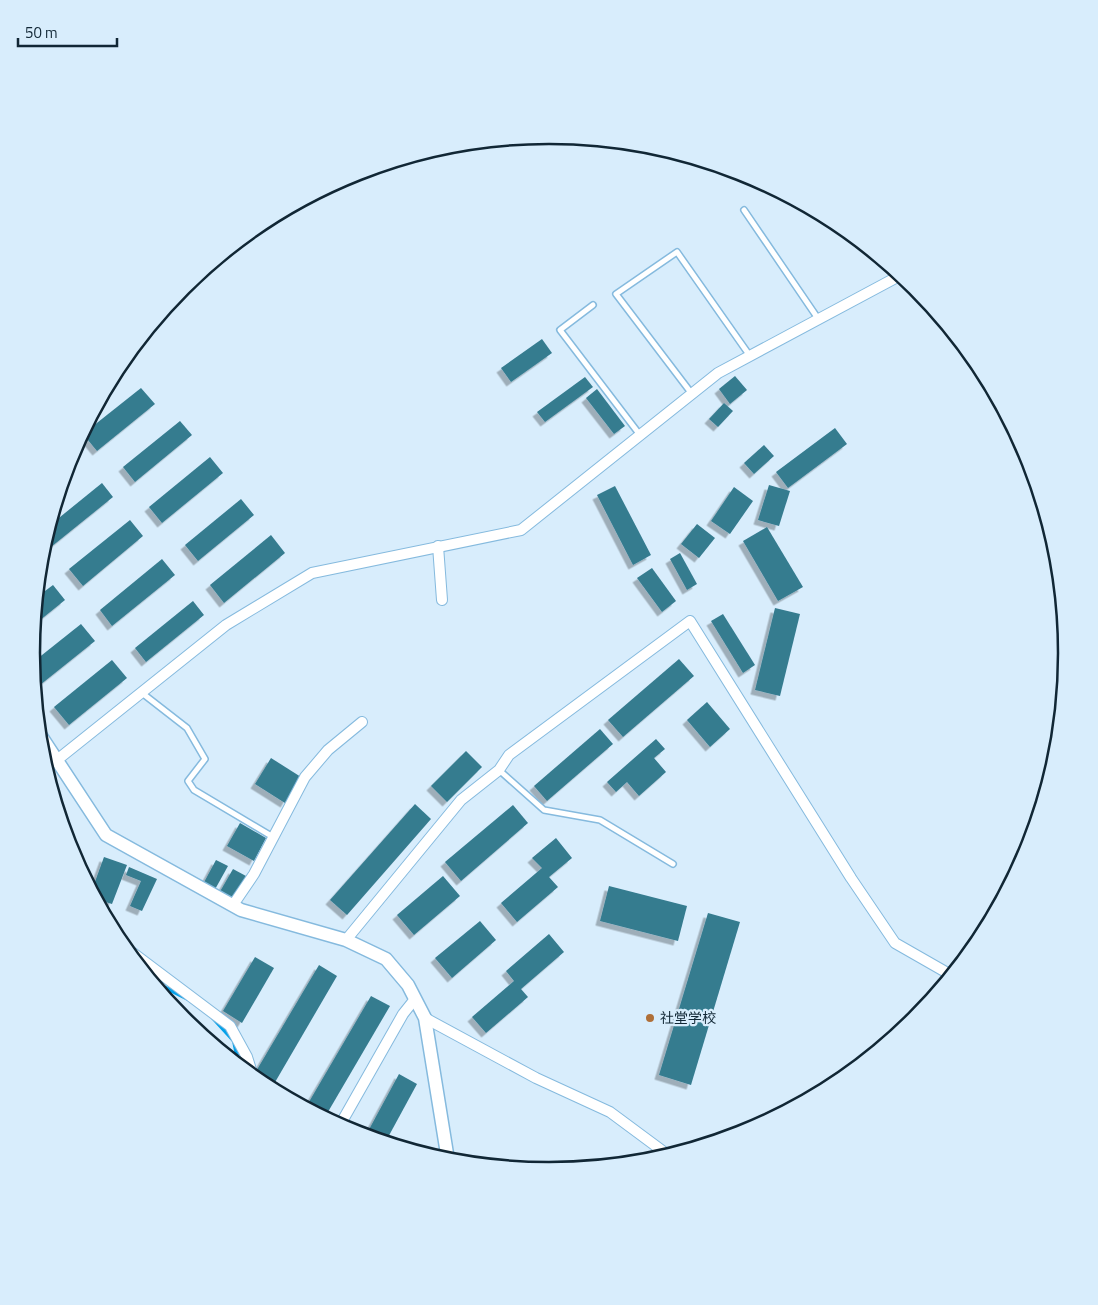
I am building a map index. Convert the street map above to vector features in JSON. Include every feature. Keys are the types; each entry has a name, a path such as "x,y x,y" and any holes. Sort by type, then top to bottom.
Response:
{"street":[{"path":"57,760 226,625 312,573 521,530 718,373 894,279"},
{"path":"438,546 442,600"},
{"path":"346,940 462,800 499,770 509,755 690,621 851,878 895,943 946,971"},
{"path":"233,905 254,874 305,778 328,750 362,722"},
{"path":"49,748 106,835 241,910 346,940 386,959 408,985 425,1018 447,1151"},
{"path":"145,962 230,1026 249,1063"},
{"path":"344,1118 403,1014 415,999"},
{"path":"425,1018 536,1078 610,1112 660,1149"}],"lane":[{"path":"744,210 819,320"},
{"path":"692,394 616,294 677,252 750,356"},
{"path":"593,305 560,330 640,435"},
{"path":"142,692 187,728 204,759 188,781 194,790 273,837"},
{"path":"499,770 544,810 600,820 673,864"}],"building":[{"path":"542,339 552,353 511,382 501,368"},
{"path":"735,376 747,390 730,404 719,389"},
{"path":"585,377 593,387 545,422 537,412"},
{"path":"141,388 155,404 97,451 87,439 92,427"},
{"path":"597,389 625,426 614,434 586,398"},
{"path":"724,403 733,411 718,427 709,419"},
{"path":"180,421 192,435 135,482 123,467"},
{"path":"835,428 847,444 788,488 776,472"},
{"path":"764,445 774,456 754,474 744,463"},
{"path":"210,457 223,473 162,523 149,507"},
{"path":"102,483 113,497 51,547 58,519"},
{"path":"769,485 790,491 779,526 758,520"},
{"path":"615,486 651,555 633,565 597,495"},
{"path":"734,487 753,501 730,534 711,521"},
{"path":"241,499 254,515 198,561 185,545"},
{"path":"130,520 143,536 83,586 69,569"},
{"path":"697,524 715,538 699,558 681,544"},
{"path":"767,527 803,587 778,601 743,541"},
{"path":"271,535 285,553 224,603 210,585"},
{"path":"680,553 697,584 687,590 670,559"},
{"path":"162,559 175,575 112,626 100,610"},
{"path":"652,568 676,601 662,612 637,578"},
{"path":"53,585 65,600 41,619 41,619 43,592"},
{"path":"193,601 204,615 146,662 135,648"},
{"path":"775,608 800,614 780,696 755,690"},
{"path":"723,614 755,665 743,673 711,621"},
{"path":"81,624 95,641 41,684 40,657"},
{"path":"679,659 694,676 623,737 608,720"},
{"path":"112,660 127,678 69,725 54,707"},
{"path":"707,702 730,729 710,747 687,720"},
{"path":"600,729 613,744 547,801 534,786"},
{"path":"656,739 665,749 654,758 666,772 639,796 627,782 616,792 607,782"},
{"path":"466,751 482,767 447,802 431,786"},
{"path":"271,758 301,777 285,803 255,784"},
{"path":"415,804 431,819 347,915 330,900"},
{"path":"513,805 528,823 461,881 445,862"},
{"path":"240,823 266,838 254,861 227,846"},
{"path":"556,838 572,858 549,877 558,887 517,922 501,903 542,868 532,858"},
{"path":"104,857 127,865 112,904 105,902 95,883"},
{"path":"216,860 228,866 213,893 202,886"},
{"path":"129,867 157,879 142,911 130,906 141,881 126,875"},
{"path":"233,869 246,876 231,902 218,895"},
{"path":"443,876 460,896 414,935 397,915"},
{"path":"609,886 687,906 678,941 600,921"},
{"path":"708,913 740,922 691,1085 659,1075"},
{"path":"480,921 496,940 452,978 435,958"},
{"path":"549,934 564,952 521,989 528,997 486,1033 472,1017 514,981 506,971"},
{"path":"255,957 274,968 242,1023 223,1011"},
{"path":"319,965 337,976 275,1082 257,1069"},
{"path":"371,996 390,1006 328,1111 309,1101"},
{"path":"399,1074 417,1084 389,1135 370,1129"}],"waterway":[{"path":"166,988 188,999"},
{"path":"213,1018 234,1041 237,1054"}],"place":[{"name":"社堂学校","path":"650,1018"}]}
